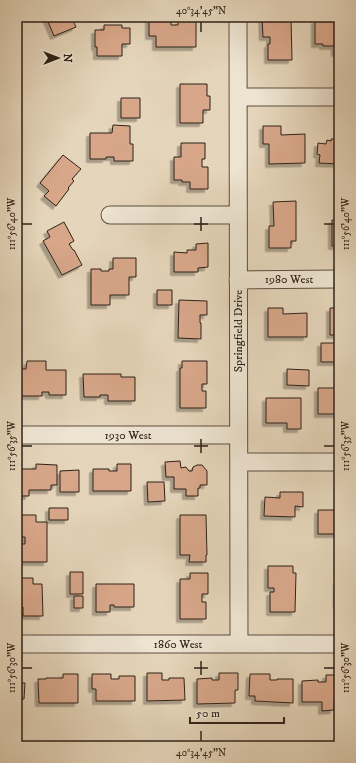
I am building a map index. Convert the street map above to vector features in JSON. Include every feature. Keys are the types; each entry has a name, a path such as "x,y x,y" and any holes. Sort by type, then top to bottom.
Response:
{"street":[{"name":"Springfield Drive","path":"238,17 239,644"},
{"path":"238,97 339,97"},
{"path":"110,215 238,215"},
{"name":"1980 West","path":"238,280 339,279"},
{"name":"1930 West","path":"17,434 238,435"},
{"path":"239,462 339,462"},
{"name":"1860 West","path":"17,644 339,644"}],"building":[{"path":"46,17 71,17 76,27 54,36"},
{"path":"262,17 291,18 292,60 268,60 268,44 270,44 270,37 263,37"},
{"path":"149,19 171,20 171,25 178,25 178,21 196,21 196,47 156,47 156,36 149,36"},
{"path":"315,20 339,20 339,53 335,53 335,46 315,44"},
{"path":"104,25 122,25 122,28 130,28 130,44 122,44 122,56 97,56 97,47 95,47 95,30 104,30"},
{"path":"180,84 207,84 207,96 210,96 210,110 203,110 203,123 180,123"},
{"path":"121,98 140,98 140,118 121,118"},
{"path":"113,125 130,126 130,144 133,144 133,161 114,161 114,157 106,157 106,159 90,159 90,133 112,133"},
{"path":"263,126 281,126 281,135 305,134 305,163 269,164 269,144 263,144"},
{"path":"331,139 339,139 339,164 319,163 320,155 317,154 318,143 326,144 327,140 331,141"},
{"path":"181,143 205,143 205,159 202,159 202,167 208,167 208,189 190,189 190,182 174,180 174,157 181,157"},
{"path":"63,155 81,169 72,179 74,181 56,206 44,196 49,191 40,183"},
{"path":"296,201 296,241 291,241 291,248 269,248 269,226 274,226 273,202"},
{"path":"332,220 339,220 339,246 332,246"},
{"path":"64,222 74,241 69,244 82,265 62,275 43,241 50,237 47,231"},
{"path":"208,243 208,267 198,268 198,272 174,272 174,252 187,253 187,250 196,250 196,244"},
{"path":"113,258 136,258 136,277 129,277 129,295 110,295 110,305 91,305 91,269 109,271 109,269 113,269"},
{"path":"157,290 172,290 172,305 157,305"},
{"path":"179,300 207,301 207,315 200,315 201,339 178,338"},
{"path":"268,308 283,308 283,314 307,313 307,337 268,337"},
{"path":"330,308 339,308 339,335 330,335"},
{"path":"321,343 337,343 337,362 321,362"},
{"path":"27,361 46,361 46,370 66,370 66,395 49,395 49,392 42,392 42,396 19,396 20,369 26,369"},
{"path":"182,361 207,361 207,384 202,384 202,391 206,391 206,408 180,408 180,368 182,368"},
{"path":"287,369 309,370 309,386 287,385"},
{"path":"83,374 121,374 121,377 135,377 135,401 108,401 108,395 100,395 100,397 84,397"},
{"path":"338,379 339,414 318,414 318,388 338,388"},
{"path":"266,398 301,398 301,429 287,429 287,423 266,423"},
{"path":"180,461 181,468 186,467 189,471 192,471 193,467 197,465 202,465 207,471 207,485 200,485 200,488 198,488 198,496 186,496 186,489 174,489 174,477 166,477 165,462"},
{"path":"36,464 57,465 57,485 51,485 51,490 29,490 29,496 17,496 17,469 36,469"},
{"path":"117,464 131,464 131,491 93,491 93,469 109,469 109,471 117,471"},
{"path":"79,470 79,492 60,492 60,471"},
{"path":"147,482 164,482 165,501 148,502"},
{"path":"280,492 303,492 303,507 295,506 295,517 264,516 265,497 280,498"},
{"path":"49,508 68,508 68,520 49,520"},
{"path":"318,510 334,510 339,512 339,534 318,534"},
{"path":"18,515 36,515 36,522 47,522 47,562 21,562 21,544 25,544 25,537 18,537"},
{"path":"180,515 206,515 206,562 189,562 190,555 180,555"},
{"path":"268,566 293,566 293,573 296,573 295,612 270,612 270,592 274,592 274,588 268,588"},
{"path":"70,572 83,572 83,594 70,594"},
{"path":"190,573 208,573 208,594 202,594 202,602 206,602 206,619 180,619 180,579 190,579"},
{"path":"19,578 33,578 33,584 42,584 43,616 23,616 23,607 19,607"},
{"path":"337,581 339,581 339,605 337,605"},
{"path":"96,584 134,584 134,607 114,607 114,605 110,605 110,612 96,612"},
{"path":"74,596 83,596 83,608 74,608"},
{"path":"147,673 162,673 162,680 169,680 169,678 184,678 185,700 147,701"},
{"path":"219,673 238,673 238,690 235,690 235,703 197,704 197,679 212,678 212,680 219,680"},
{"path":"63,674 78,674 78,703 39,703 38,679 63,678"},
{"path":"92,674 111,674 111,679 119,679 119,676 135,676 135,701 96,701 96,689 92,689"},
{"path":"250,674 270,674 270,680 293,679 293,703 255,701 255,696 249,696"},
{"path":"326,675 339,675 339,702 334,702 334,710 322,711 322,702 302,702 302,681 318,680 318,682 326,682"},
{"path":"17,682 25,683 24,699 21,699 21,713 17,713"}]}
